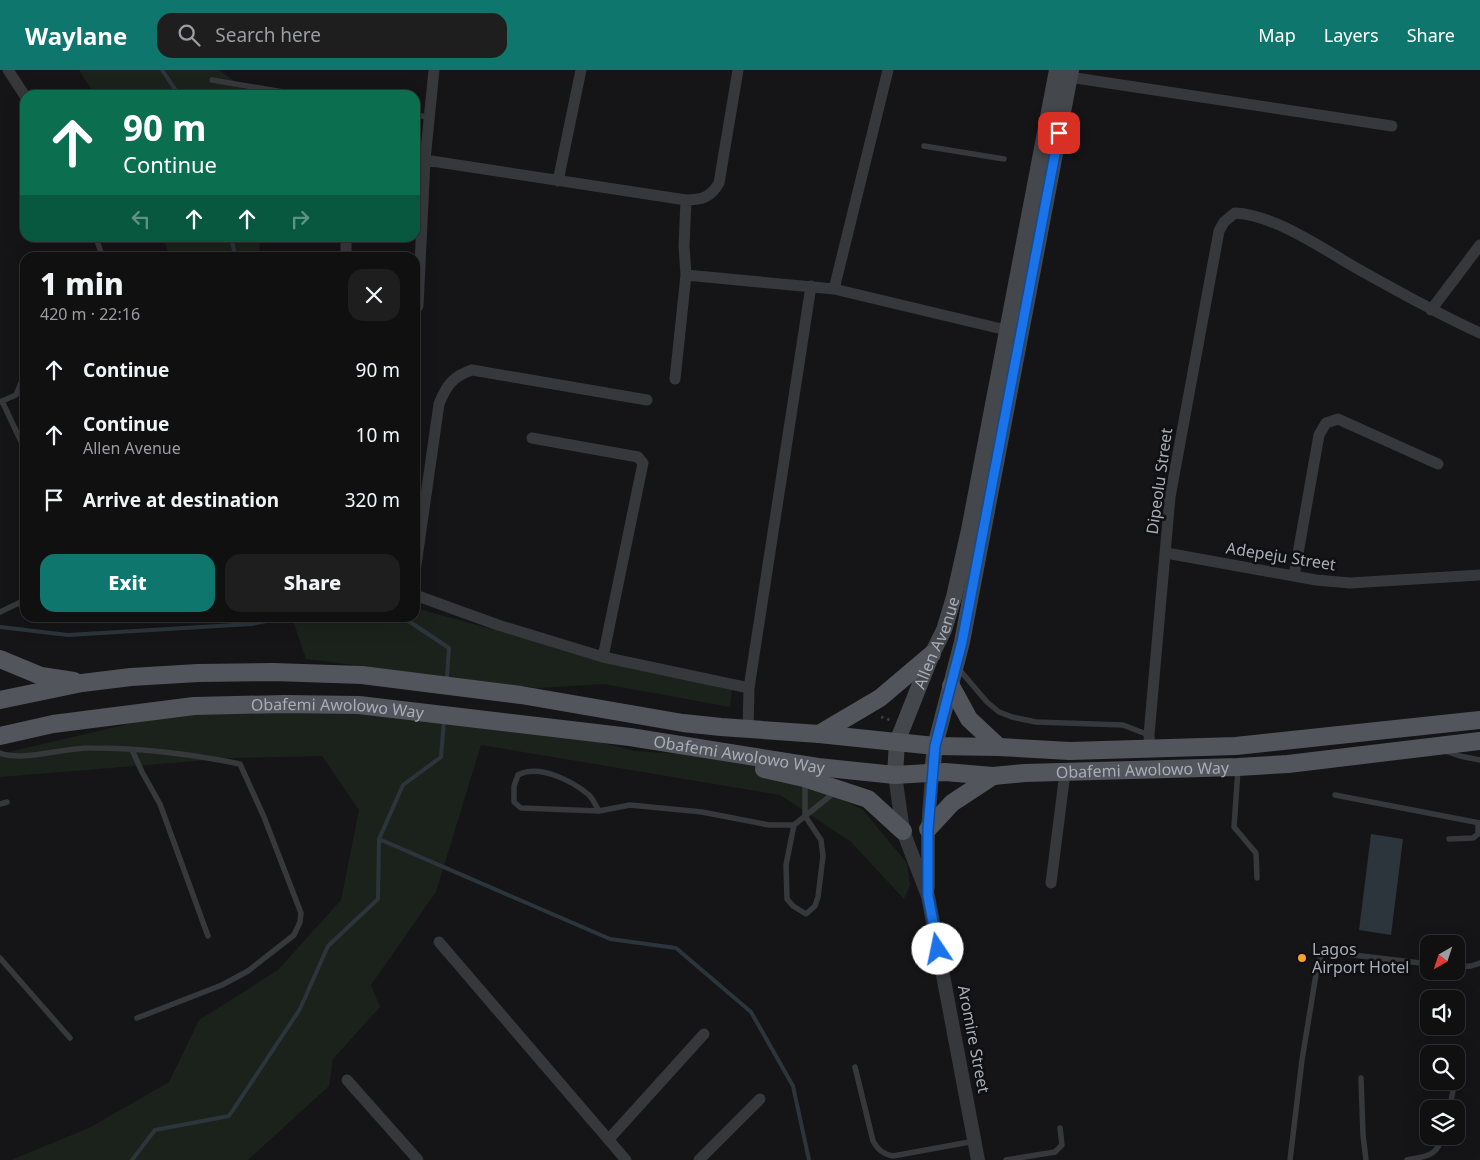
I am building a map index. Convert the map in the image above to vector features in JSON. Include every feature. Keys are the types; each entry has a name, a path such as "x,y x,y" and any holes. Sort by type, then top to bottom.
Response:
{"main road":[{"name":"Allen Avenue","path":"895,775 897,742 932,654 944,630 954,597 969,530 1006,330 1066,72"},
{"name":"Allen Avenue","path":"932,773 935,746 956,665 1005,422 1066,72"},
{"path":"819,734 880,698 932,654"},
{"path":"0,659 42,676 82,683"},
{"name":"Obafemi Awolowo Way","path":"0,700 82,683 131,677 198,673 273,672 362,675 521,695 683,723 748,730 819,734 935,746 1070,751 1150,742 1236,746 1480,720"},
{"path":"951,686 970,719 999,747"},
{"name":"Obafemi Awolowo Way","path":"0,736 53,724 194,706 360,705 630,737 818,767 895,775 945,772 993,776 1025,773 1288,764 1436,748 1480,741"},
{"path":"630,737 839,788 872,802 903,831"},
{"path":"928,829 952,803 993,776"}],"street":[{"path":"8,70 21,90"},
{"path":"420,284 425,160 434,70"},
{"path":"558,181 582,70"},
{"path":"425,160 686,200 706,197 714,191 719,183 738,70"},
{"path":"834,289 888,70"},
{"path":"1066,72 1392,126"},
{"path":"675,379 686,275 684,246 686,200"},
{"name":"Dipeolu Street","path":"1150,742 1170,497 1219,231 1224,222 1235,213 1249,214 1265,219 1305,239 1432,310"},
{"path":"1480,245 1432,310 1480,333"},
{"path":"686,275 834,289 1006,330"},
{"path":"748,730 749,688 811,286"},
{"path":"420,538 440,404 444,390 451,380 462,373 472,370 647,400"},
{"path":"1294,576 1319,435 1326,423 1338,419 1438,464"},
{"path":"532,438 638,457 643,463 603,657"},
{"name":"Adepeju Street","path":"1166,553 1316,580 1350,583 1480,575"},
{"path":"420,597 498,625 603,657 749,688"},
{"name":"Aromire Street","path":"928,896 928,829 932,773"},
{"path":"1051,883 1065,773"},
{"name":"Aromire Street","path":"895,775 903,831 928,896 978,1160"},
{"path":"439,942 626,1160"},
{"path":"609,1139 704,1034"},
{"path":"348,1080 418,1160"},
{"path":"700,1160 760,1100"}],"lane":[{"path":"212,80 271,90"},
{"path":"420,115 428,117"},
{"path":"924,146 1004,159"},
{"path":"16,395 20,385"},
{"path":"20,393 1,401 20,440"},
{"path":"0,612 20,602"},
{"path":"956,665 987,702 999,712 1036,722 1123,725 1150,742"},
{"path":"0,752 16,756 89,748 132,750 165,752 240,764 264,817 301,913 300,922 294,935 248,971 222,985 138,1018"},
{"path":"1436,748 1480,760"},
{"path":"132,750 160,804 208,936"},
{"path":"1238,767 1234,827 1256,853 1257,878"},
{"path":"599,812 590,796 562,778 538,771 526,771 518,775 514,786 514,802 520,808 599,812 630,805 702,812 769,825 794,825 839,788"},
{"path":"794,825 786,865 787,898 793,906 806,914 815,906 818,897 823,856 821,840 805,816 804,778"},
{"path":"1335,794 1479,823 1478,834 1473,838 1449,839"},
{"path":"0,804 7,802"},
{"path":"1290,1160 1302,1060 1318,962 1322,954 1330,952 1420,963"},
{"path":"0,958 70,1038"},
{"path":"1465,966 1480,963"},
{"path":"855,1068 873,1141 878,1150 885,1155 893,1156 975,1141"},
{"path":"1361,1078 1362,1135 1366,1160"},
{"path":"1006,1160 1055,1152 1062,1145 1060,1128"},
{"path":"1407,1160 1431,1155 1440,1145"}],"shaded area":[{"path":"79,70 219,70 246,90 92,90"},
{"path":"164,242 260,242 259,252 168,252"},
{"path":"420,609 618,664 732,690 730,707 604,684 538,688 306,659 293,622 420,622"},
{"path":"253,706 360,711 582,738 635,751 728,755 797,776 863,810 907,863 910,885 904,899 850,841 780,795 481,745 436,892 371,985 380,1007 333,1059 329,1086 248,1160 11,1160 89,1128 169,1082 199,1020 278,970 341,900 359,810 322,756 233,758 0,777 0,754 141,721"},
{"path":"1371,834 1403,839 1391,935 1359,930"}],"waterway":[{"path":"162,70 176,90"},
{"path":"232,242 234,252"},
{"path":"0,627 68,635 261,622"},
{"path":"410,622 449,648 447,677"},
{"path":"132,1160 155,1130 229,1116 300,1009 328,946 378,899 379,839 403,785 441,757 444,720"},
{"path":"379,839 610,939 676,948 751,1012 793,1086 809,1160"}],"place":[{"name":"Lagos Airport Hotel","path":"1302,958"}],"route":[{"path":"938,949 928,896 928,829 935,746 962,642 1059,133"}]}
